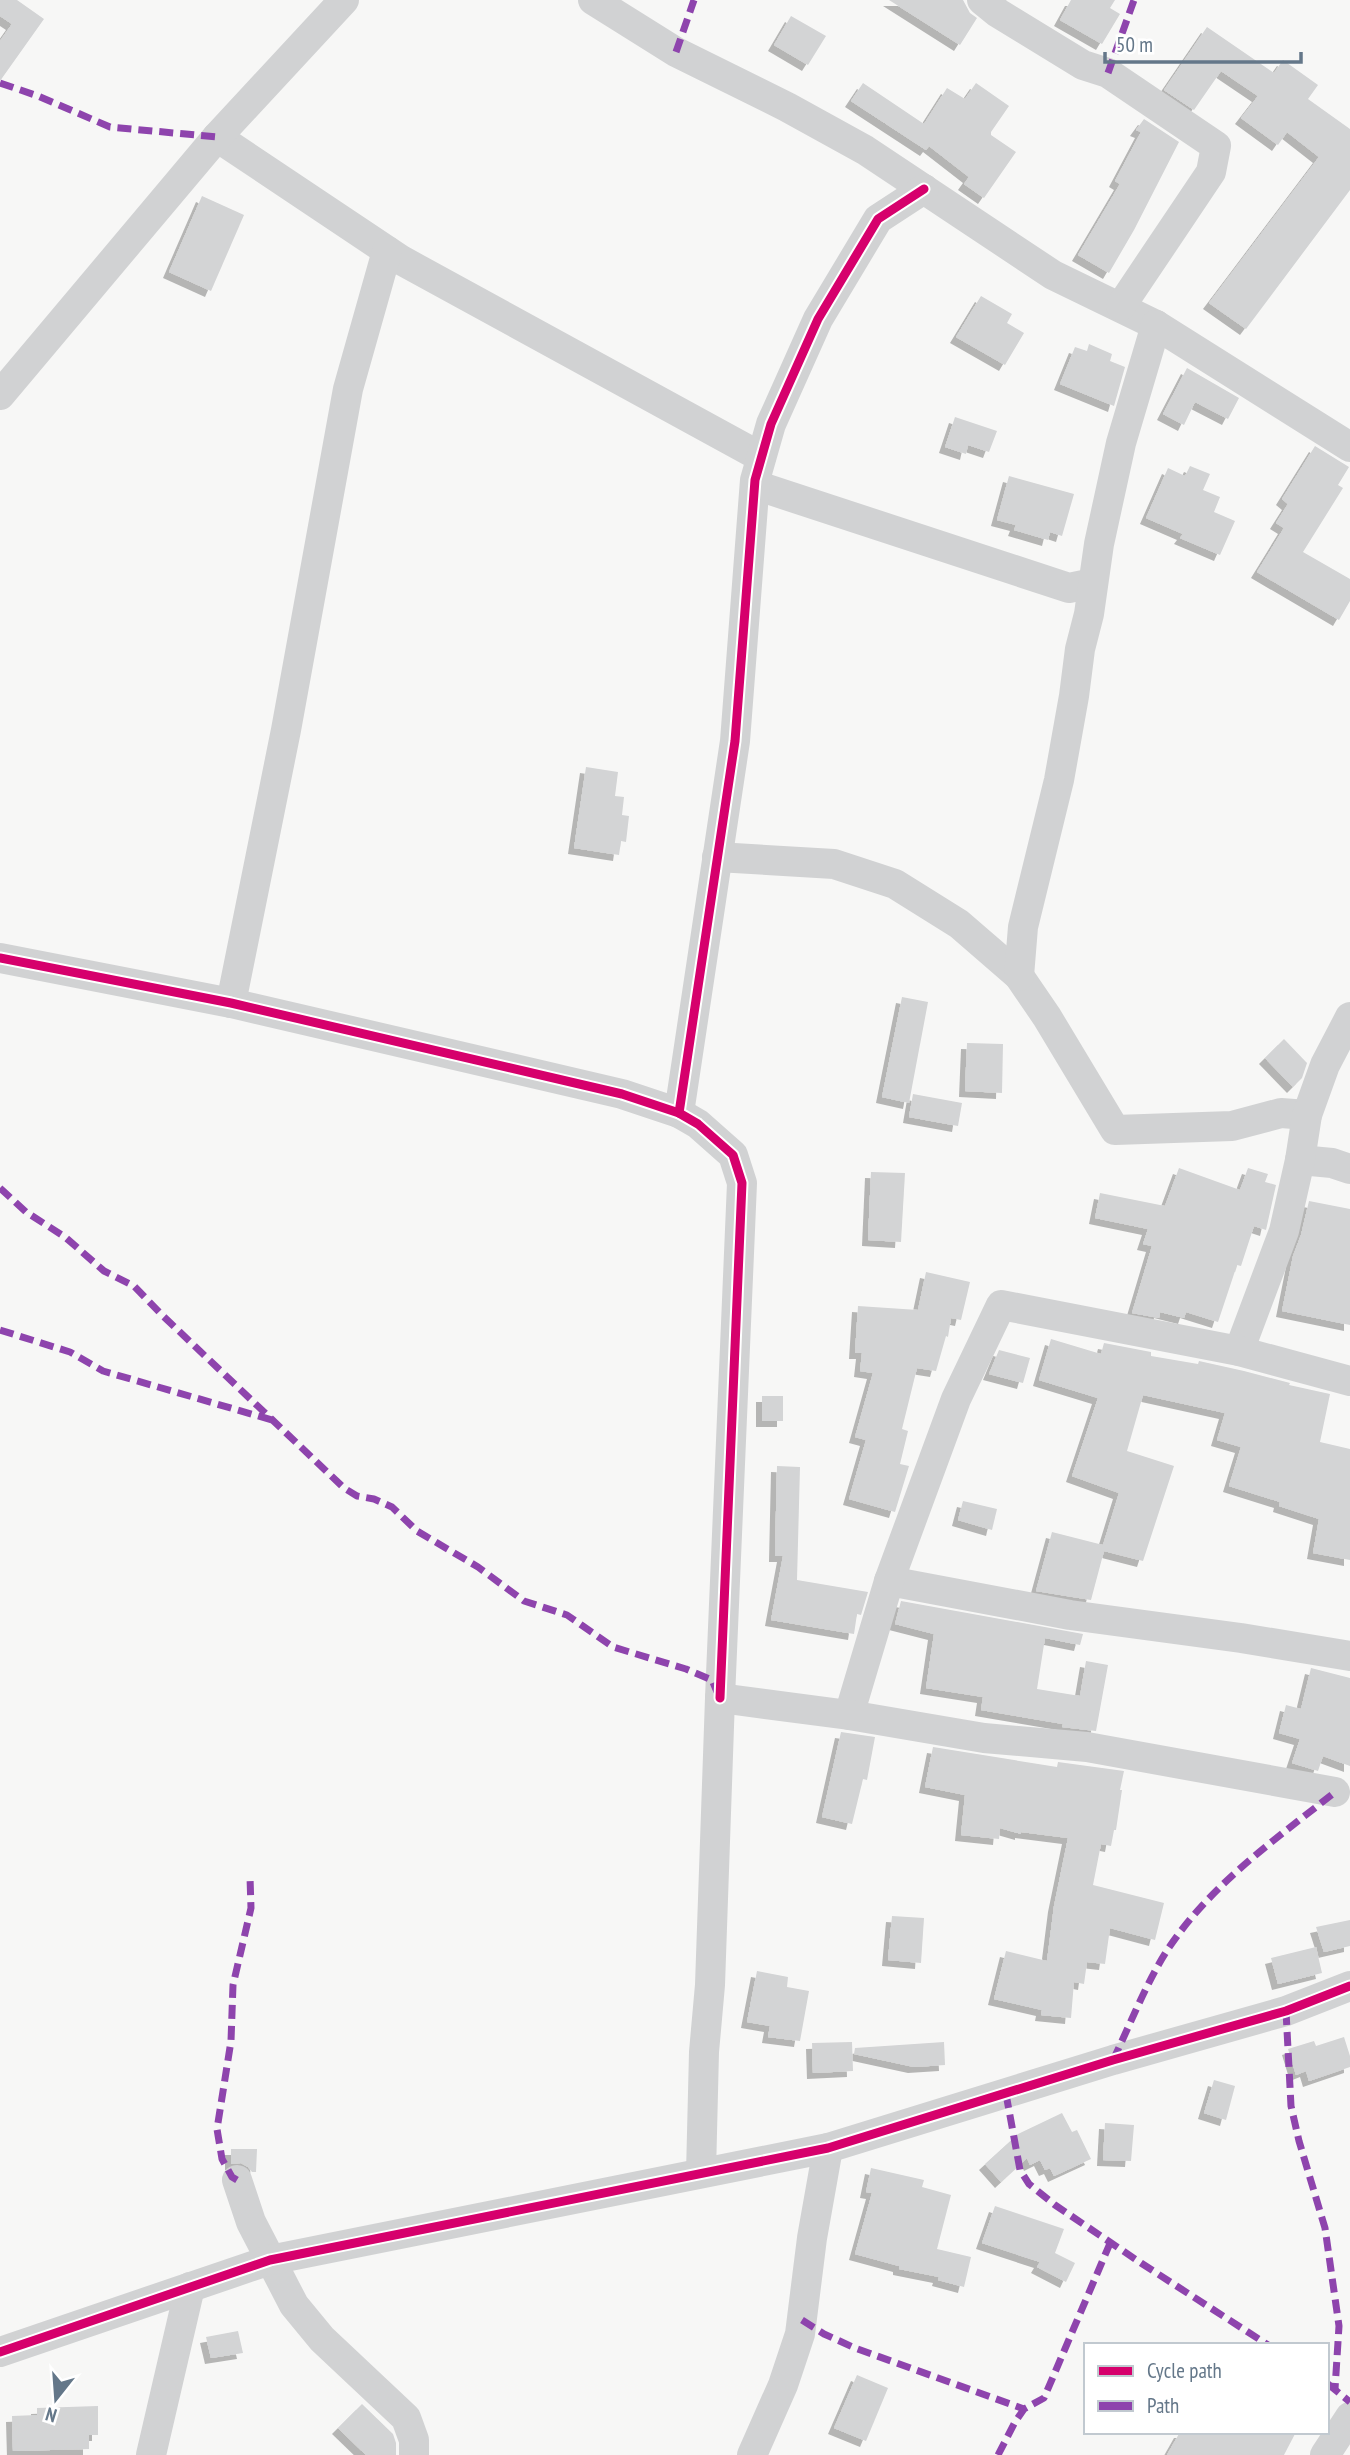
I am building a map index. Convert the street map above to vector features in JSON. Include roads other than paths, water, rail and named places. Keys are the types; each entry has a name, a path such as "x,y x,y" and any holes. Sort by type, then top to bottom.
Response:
{"street":[{"path":"0,395 217,137 344,0"},
{"path":"593,0 676,52 787,107 865,150 1053,275 1156,325 1350,447"},
{"path":"982,0 998,13 1083,65 1108,72 1216,146 1211,172 1121,306"},
{"path":"217,137 401,261 758,471 1069,588 1093,583"},
{"path":"679,1112 735,741 758,471 771,424 818,319 878,219 924,189"},
{"path":"231,1003 288,716 348,389 387,251"},
{"path":"1019,976 1023,927 1059,780 1098,544 1121,443 1156,325"},
{"path":"718,857 834,864 895,884 959,924 1019,976 1115,1130 1233,1126 1281,1113 1307,1115"},
{"path":"0,958 231,1003 622,1094 679,1112 698,1124 733,1155 742,1183 701,2173"},
{"path":"1239,1351 1284,1231 1307,1115 1325,1065 1350,1017"},
{"path":"1300,1160 1350,1168"},
{"path":"849,1714 889,1581 956,1399 1001,1305 1239,1351 1350,1381"},
{"path":"889,1581 1070,1615 1241,1637 1350,1656"},
{"path":"720,1698 849,1714 984,1738 1087,1747 1335,1792"},
{"path":"0,2352 270,2260 828,2148 1113,2060 1286,2011 1350,1986"},
{"path":"752,2455 783,2385 800,2334 812,2238 828,2148"},
{"path":"237,2180 251,2222 295,2305 322,2339 406,2418 414,2440 414,2455"},
{"path":"151,2455 190,2287"},
{"path":"1325,2455 1350,2417"}]}
